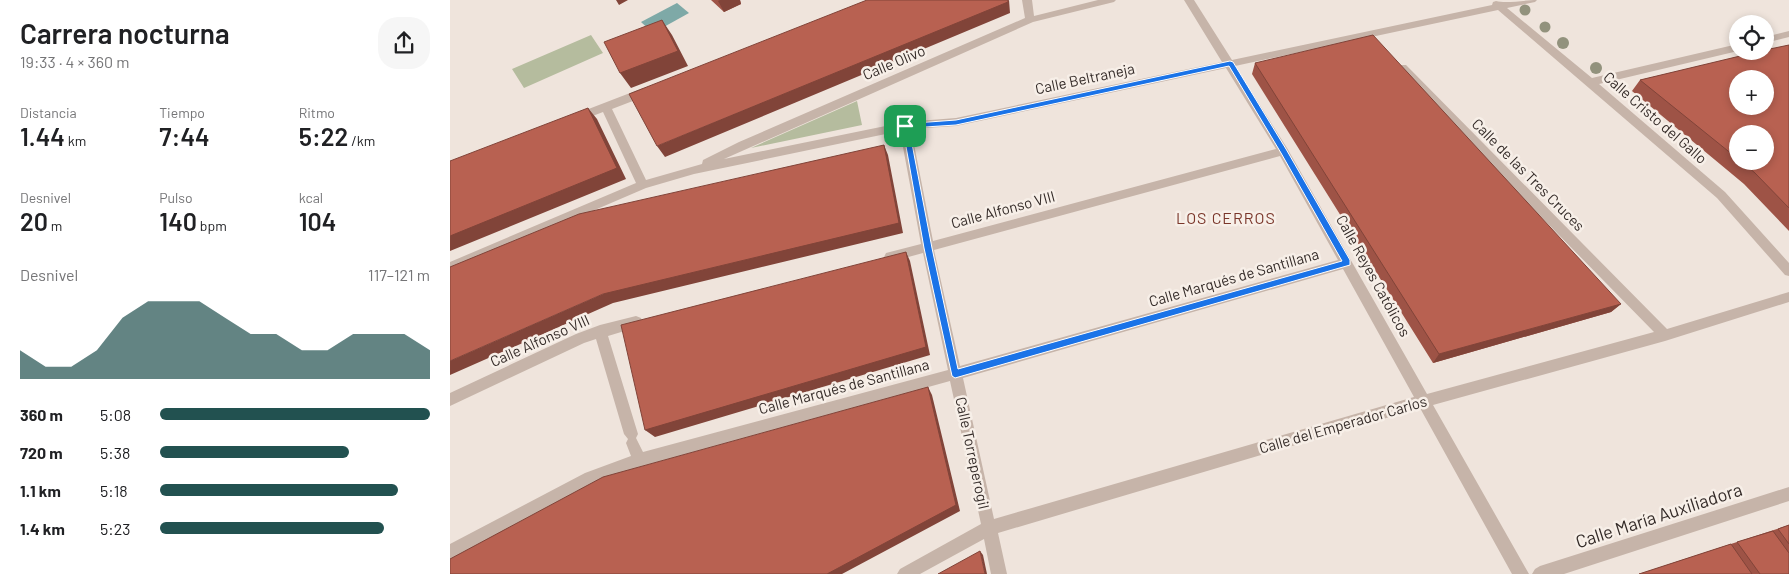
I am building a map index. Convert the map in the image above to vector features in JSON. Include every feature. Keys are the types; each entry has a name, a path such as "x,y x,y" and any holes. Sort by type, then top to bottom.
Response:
{"street":[{"path":"1027,0 1030,20"},
{"name":"Calle Olivo","path":"694,170 743,145 1030,20 1111,0"},
{"name":"Calle Reyes Católicos","path":"1189,0 1284,151 1521,574"},
{"name":"Calle Beltraneja","path":"450,267 643,185 694,170 905,126 956,122 1230,64 1374,39 1495,3 1532,0"},
{"name":"Calle Cristo del Gallo","path":"1495,3 1721,195 1789,271"},
{"path":"1774,38 1789,34"},
{"path":"1590,82 1729,49"},
{"name":"Calle de las Tres Cruces","path":"1392,57 1665,334"},
{"path":"569,121 661,85"},
{"path":"606,107 643,185"},
{"name":"Calle Torreperogil","path":"905,126 928,248 999,574"},
{"name":"Calle Alfonso VIII","path":"880,260 1284,151"},
{"name":"Calle Marqués de Santillana","path":"450,552 590,478 639,460 955,374 1348,263"},
{"name":"Calle del Emperador Carlos","path":"905,574 988,528 1424,401 1665,334 1789,296"},
{"name":"Calle Alfonso VIII","path":"450,400 600,331 648,319"},
{"path":"600,331 630,436 639,460"},
{"name":"Calle María Auxiliadora","path":"1540,574 1789,494"}],"green space":[{"path":"591,35 603,53 524,88 512,69"},
{"path":"857,101 862,125 751,148"}],"water":[{"path":"677,3 689,13 653,33 641,22"}],"building":[{"path":"867,0 1008,0 1008,2 657,146 629,94"},
{"path":"662,20 678,51 620,73 604,42"},
{"path":"1373,35 1621,304 1439,354 1255,63"},
{"path":"1789,45 1789,208 1752,170 1774,170 1774,125 1729,125 1729,152 1640,80 1729,59 1774,60 1774,48"},
{"path":"588,108 617,168 450,236 450,161"},
{"path":"884,145 899,223 603,294 450,361 450,267 579,214"},
{"path":"906,252 926,347 645,430 621,325"},
{"path":"928,387 956,505 827,574 450,574 450,559 603,477"},
{"path":"1789,525 1789,544 1778,529"},
{"path":"1773,531 1789,553 1789,574 1760,574 1737,542"},
{"path":"1731,544 1752,574 1639,574"},
{"path":"980,551 985,574 938,574"}],"district":[{"name":"LOS CERROS","path":"1226,218"}],"route":[{"path":"1230,64 1284,151 1348,263 955,374 928,248 905,126 956,122 1230,64"}]}
